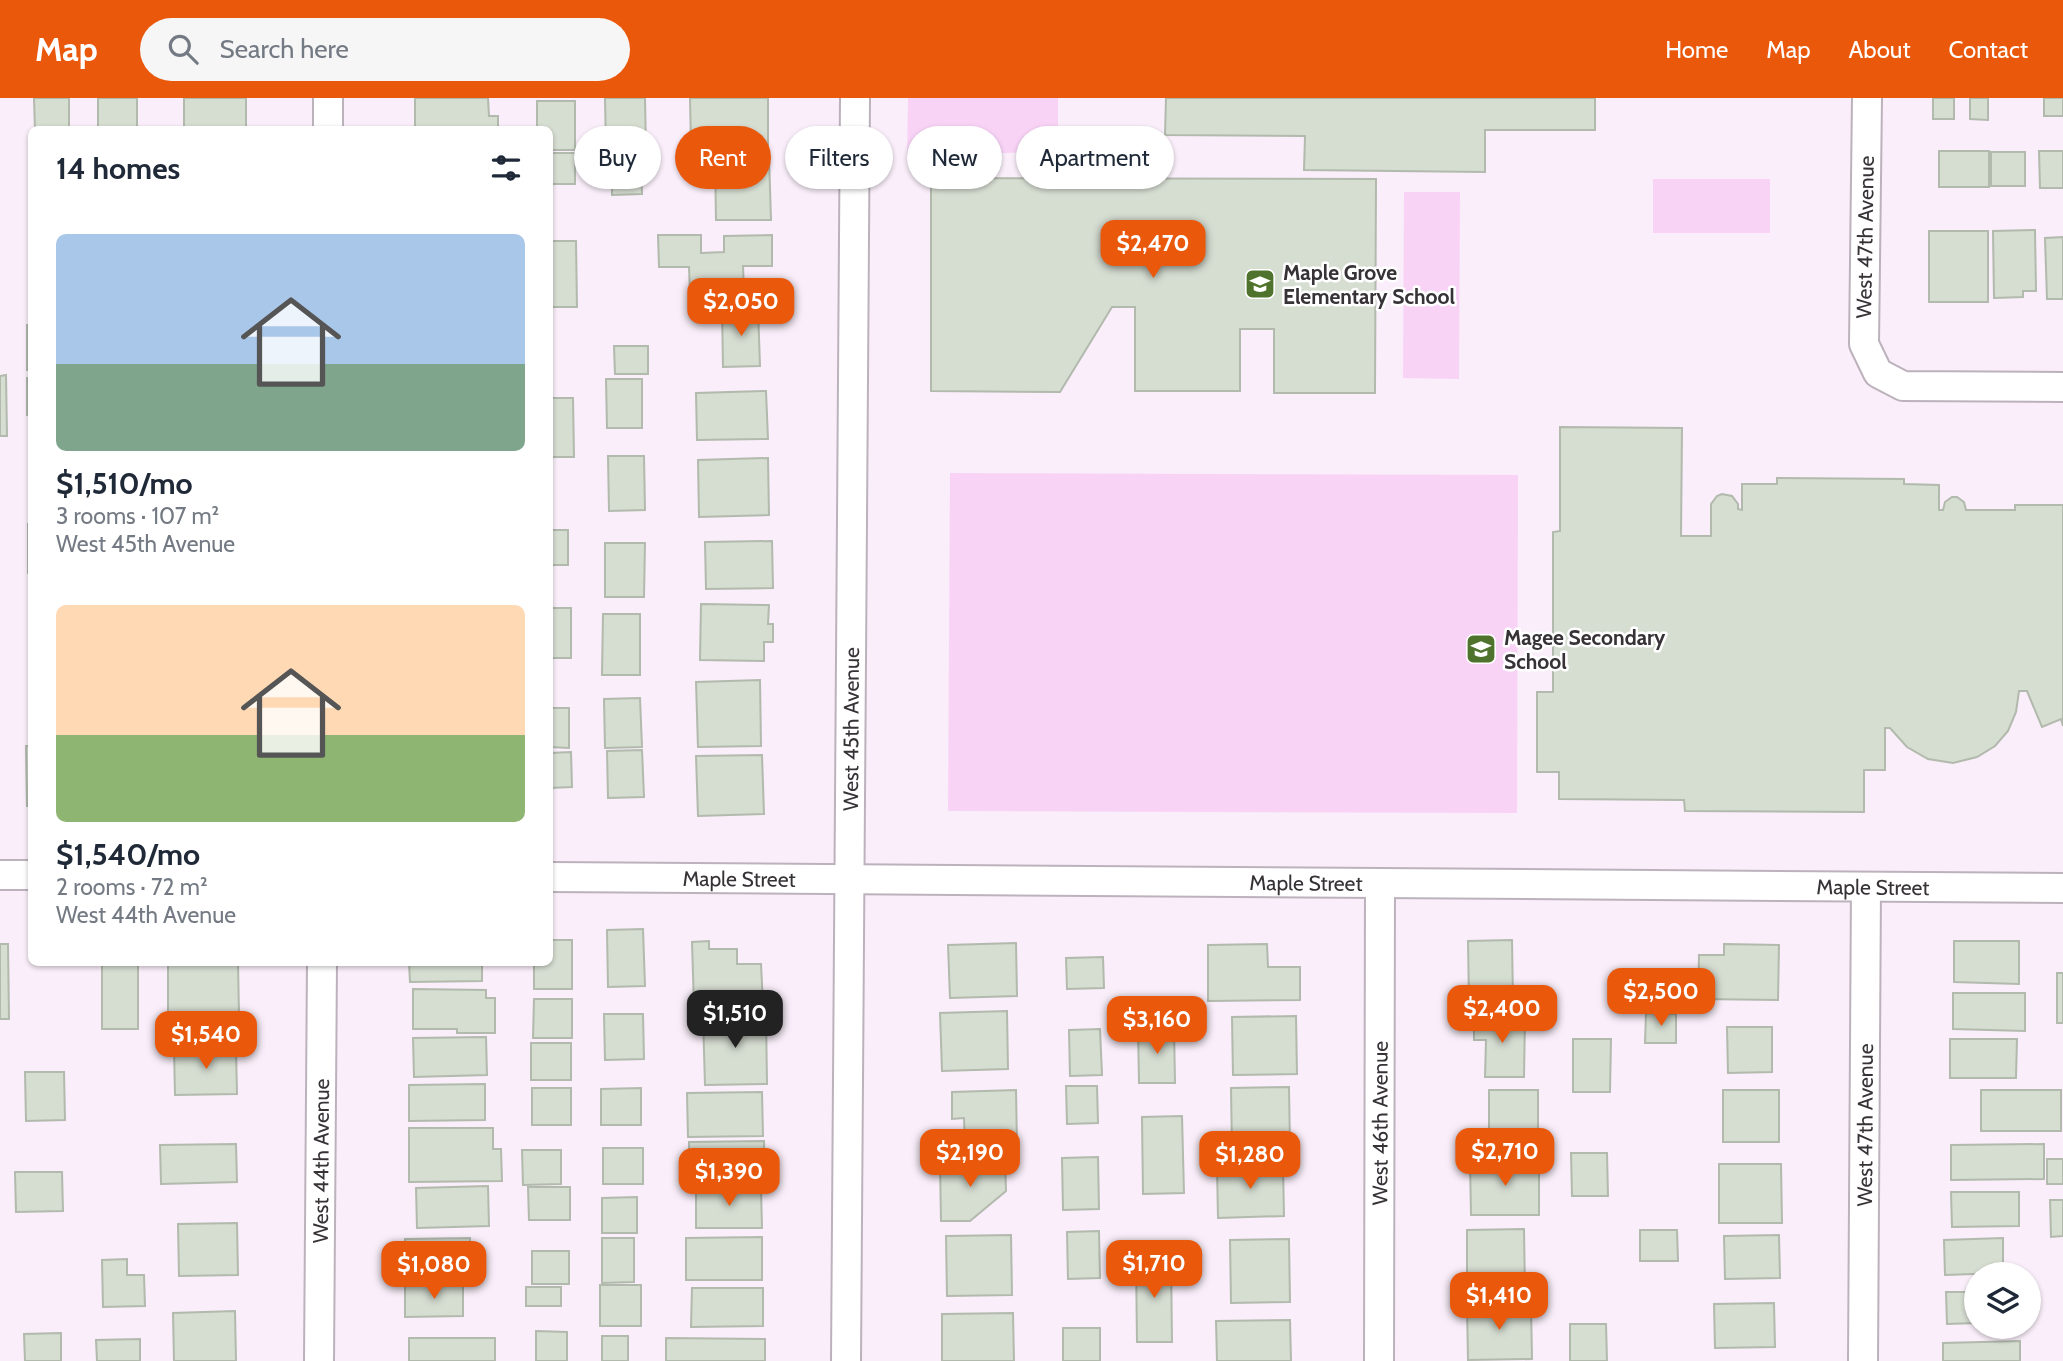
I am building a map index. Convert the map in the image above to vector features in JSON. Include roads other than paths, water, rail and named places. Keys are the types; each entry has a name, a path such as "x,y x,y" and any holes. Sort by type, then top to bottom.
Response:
{"street":[{"path":"328,98 328,126"},
{"name":"West 45th Avenue","path":"846,1361 855,98"},
{"name":"West 47th Avenue","path":"1867,98 1864,344 1878,373 1903,386 2063,387"},
{"path":"0,875 28,875"},
{"name":"Maple Street","path":"553,877 2063,888"},
{"name":"West 46th Avenue","path":"1379,1361 1380,884"},
{"name":"West 47th Avenue","path":"1863,1361 1866,887"},
{"name":"West 44th Avenue","path":"319,1361 322,966"}],"place":[{"name":"Maple Grove Elementary School","path":"1260,284"},
{"name":"Magee Secondary School","path":"1481,649"}]}
